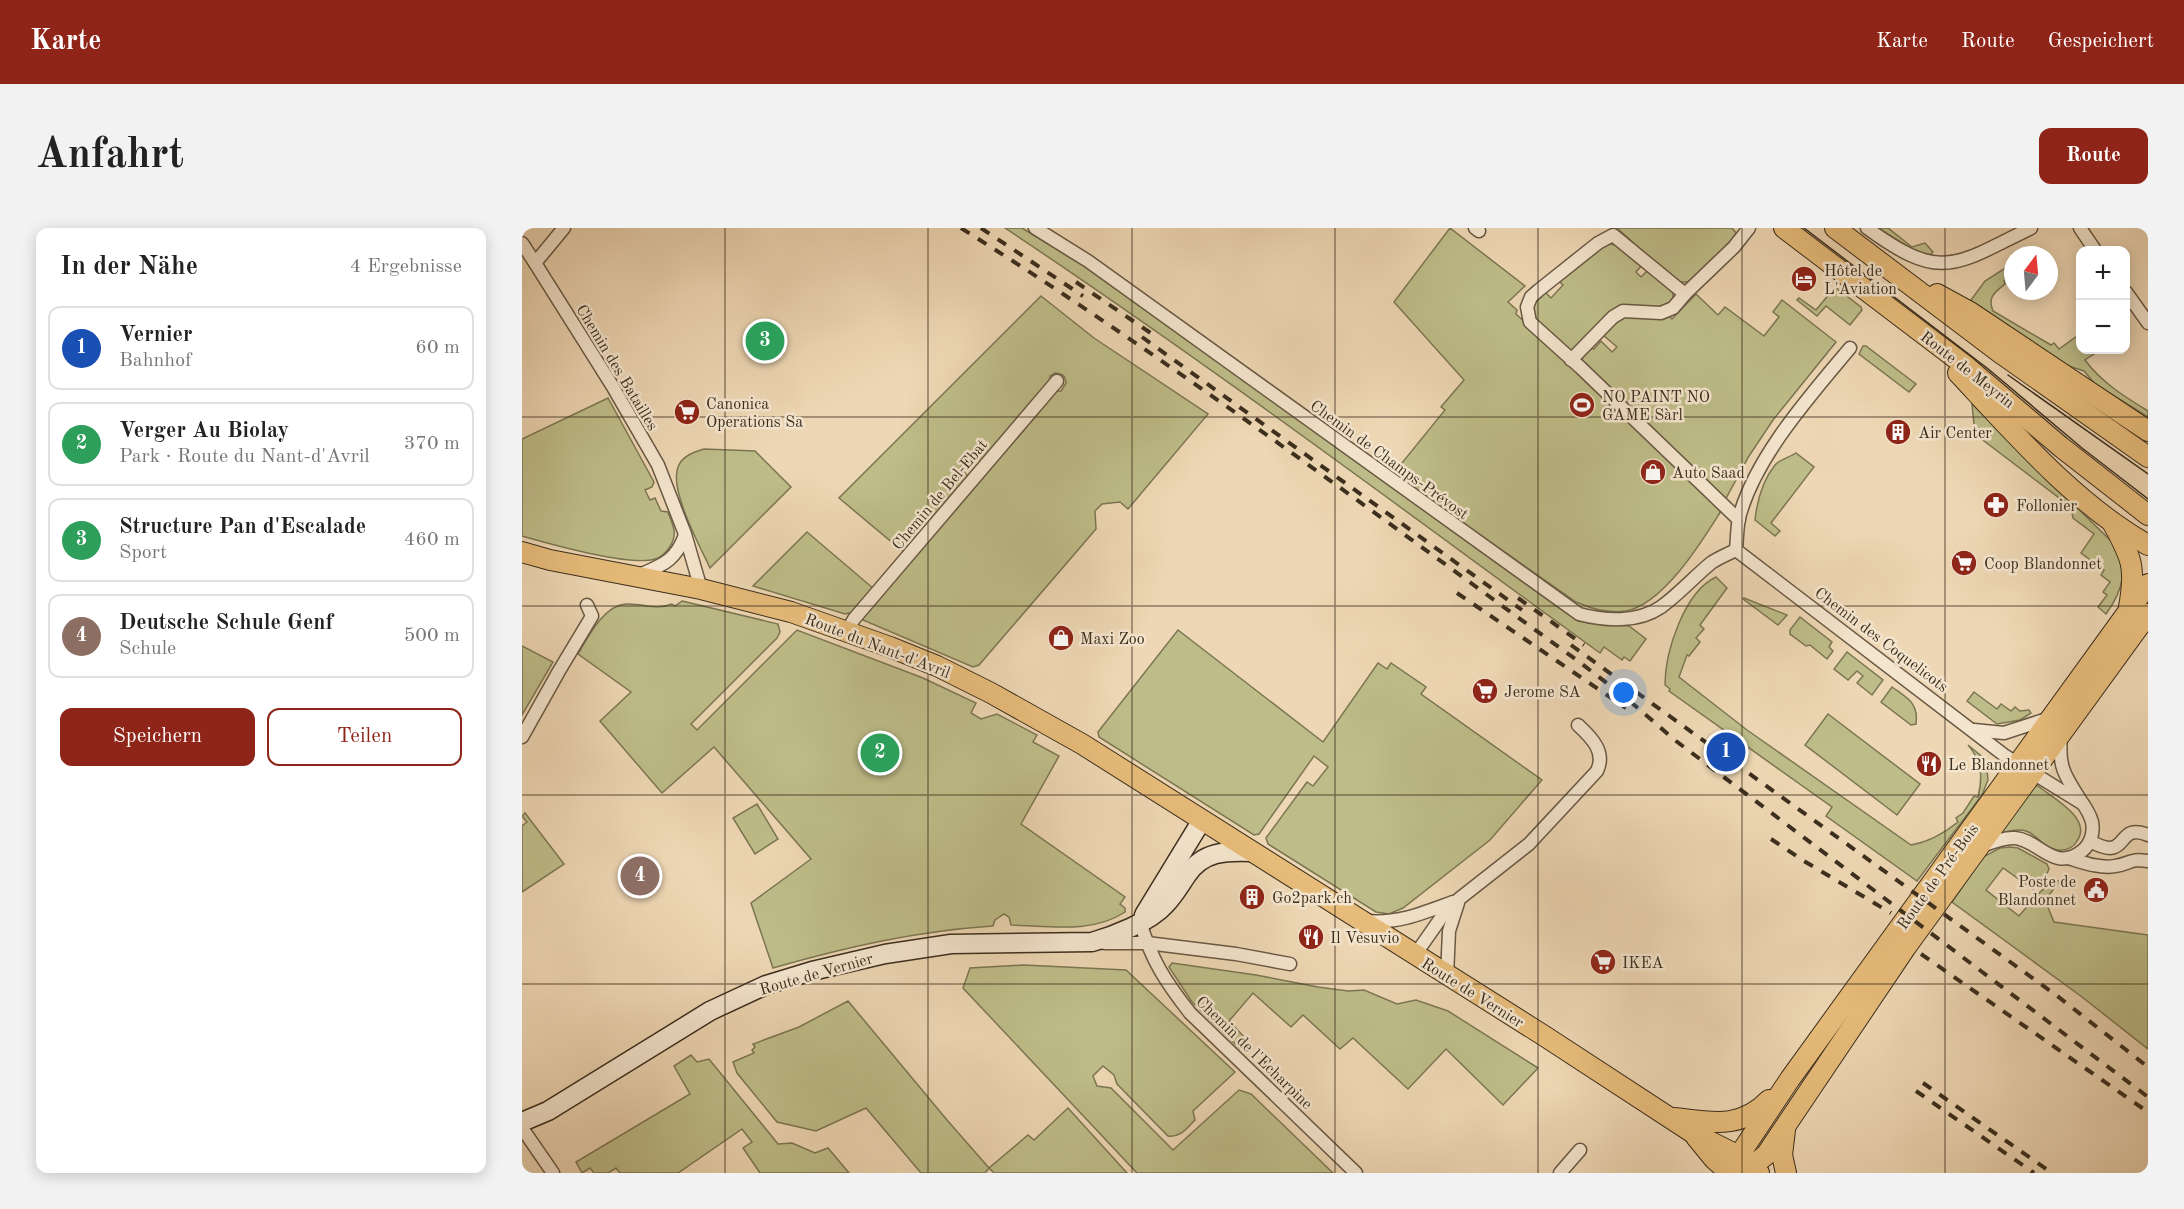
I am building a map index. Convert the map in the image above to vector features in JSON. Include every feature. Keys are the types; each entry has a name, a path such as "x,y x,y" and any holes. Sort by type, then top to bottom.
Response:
{"main road":[{"name":"Route de Meyrin","path":"1784,228 1967,368 2061,447 2148,515"},
{"name":"Route de Meyrin","path":"1835,228 2037,380 2145,455"},
{"path":"1901,279 1945,298 1970,312 2148,431"},
{"path":"1907,322 2041,460 2111,522 2148,545"},
{"path":"2111,522 2130,556 2132,566 2133,585 2128,609"},
{"name":"Route du Nant-d'Avril","path":"522,552 559,562 701,589 784,610 847,631 937,666 1001,698 1072,738 1202,820"},
{"name":"Route de Pré-Bois","path":"1743,1169 1790,1079 2026,767 2056,725 2128,609 2148,584"},
{"name":"Route de Pré-Bois","path":"2056,725 2140,630 2148,614"},
{"name":"Route de Pré-Bois","path":"1743,1169 1766,1155 1906,947 1978,847 2026,767"},
{"name":"Route de Vernier","path":"1202,820 1693,1133 1724,1147 1743,1169"},
{"path":"1671,1118 1716,1122 1743,1119 1758,1111 1790,1079"},
{"path":"1786,1173 1782,1155 1785,1126 1781,1111 1790,1079"}],"street":[{"path":"535,263 564,228"},
{"name":"Chemin de Champs-Prévost","path":"1035,228 1088,261 1579,614 1601,619 1620,619 1634,618 1651,612 1669,601 1713,562 1736,550"},
{"path":"1571,360 1613,317 1623,311 1661,313 1673,308 1734,247 1749,228"},
{"path":"1867,228 1908,255 1925,262 1946,264 1979,254 2031,228"},
{"path":"2080,228 2092,246"},
{"path":"1685,294 1613,234 1598,243 1539,290 1531,297 1527,307 1530,322 1738,520"},
{"name":"Chemin des Batailles","path":"522,243 613,387 658,465 685,534 701,589"},
{"path":"2130,297 2148,322"},
{"path":"1736,550 1738,520 1769,454 1808,399 1850,348"},
{"name":"Chemin de Bel-Ebat","path":"847,631 854,619 1057,381"},
{"path":"637,576 671,559 680,547 685,534"},
{"name":"Chemin des Coquelicots","path":"1736,550 2004,755 2083,804"},
{"path":"522,737 592,616 587,605"},
{"path":"1415,955 1443,915 1529,844 1597,771 1601,760 1600,753 1592,738 1578,725"},
{"path":"1973,730 2004,733 2056,725 2061,764 2066,777 2089,813 2093,826 2086,848 2078,854 2067,857 2056,858 2046,855 2025,840 2014,838 1978,847"},
{"path":"1140,922 1202,820"},
{"path":"2090,841 2104,849 2111,849 2116,848 2132,833 2139,832 2148,835"},
{"name":"Route de Vernier","path":"522,1122 537,1117 562,1103 710,1011 772,983 842,963 927,947 951,944 1092,942 1110,937 1164,907 1188,872 1207,857 1228,851 1252,852"},
{"path":"2067,857 2086,863 2114,867 2133,860 2148,861"},
{"path":"1358,920 1390,922 1411,918 1460,899"},
{"path":"1447,976 1449,931 1460,899"},
{"name":"Chemin de l'Echarpine","path":"1140,922 1151,956 1170,988 1190,1014 1356,1173"},
{"path":"1092,942 1147,943 1236,954 1290,964"},
{"path":"522,1128 553,1173"},
{"path":"1560,1173 1580,1150"}],"shaded area":[{"path":"1005,228 1022,228 1128,296 1578,621 1629,626 1646,639 1630,661 1624,657 1622,660 1604,647 1600,653 1231,384"},
{"path":"1450,228 1525,286 1508,302 1517,310 1516,314 1607,399 1613,412 1619,412 1721,511 1681,570 1654,597 1640,606 1626,611 1613,612 1594,609 1576,602 1393,474 1445,410 1441,407 1464,380 1394,302"},
{"path":"1617,228 1732,228 1737,234 1694,282 1677,282"},
{"path":"1878,228 1888,228 1912,247 1925,243 1933,252 1930,255 1915,251"},
{"path":"1617,245 1643,264 1636,272 1641,277 1649,269 1666,283 1672,291 1672,301 1660,309 1632,307 1572,351 1541,329 1533,316 1533,305 1544,291 1551,298 1563,285 1558,280 1600,246"},
{"path":"2004,269 2004,285 1995,292 1992,298 1993,311 2051,345 2054,343 2059,349 2076,337 2076,354 2094,354 2085,360 2091,368 2114,388 2148,411 2148,417 2095,384 2084,371 2069,366 2067,368 1974,305 1971,300 1985,281"},
{"path":"1835,287 1861,307 1862,310 1850,325 1826,306 1817,316 1797,300 1799,298 1816,310"},
{"path":"1696,294 1718,315 1725,307 1764,336 1779,317 1773,312 1782,300 1836,342 1773,420 1749,456 1724,502 1583,365 1583,355 1587,347 1594,349 1601,341 1612,352 1617,347 1603,335 1623,315 1667,314 1672,319"},
{"path":"1041,296 1094,338 1208,414 1128,509 1120,502 1102,504 1095,511 1096,529 979,665 973,667 863,620 862,615 1054,391 1061,391 1066,383 1062,374 1055,373 1050,376 1049,383 981,461 972,454 960,468 968,476 905,551 839,498"},
{"path":"1863,346 1916,384 1909,392 1859,354"},
{"path":"608,398 654,482 652,487 645,490 650,500 655,498 661,511 668,512 673,526 672,543 663,555 655,559 643,561 609,557 522,536 522,439"},
{"path":"1972,404 2112,542 2121,561 2122,578 2117,596 2106,614 2098,607 2107,595 2103,592 2110,582 2101,575 2104,570 2081,553 2094,534 2073,518 2071,507 1975,434"},
{"path":"704,449 755,451 791,487 710,568 687,518 676,477 678,467 685,457"},
{"path":"1796,453 1814,467 1771,523 1780,531 1775,536 1755,520 1759,499 1767,477 1775,465"},
{"path":"807,532 874,589 853,612 845,614 753,586"},
{"path":"1716,577 1727,588 1700,625 1704,629 1696,638 1700,642 1689,656 1687,655 1679,677 1747,730 1911,845 1930,840 1958,822 1956,818 1963,813 1974,796 1978,797 1981,783 1979,763 1968,745 1986,760 1988,780 1982,795 1917,881 1826,816 1832,807 1669,691 1670,689 1665,685 1668,656 1678,624 1695,596"},
{"path":"1744,598 1787,615 1778,625"},
{"path":"682,601 778,624 780,632 777,638 691,724 697,730 797,630 923,678 976,703 971,713 981,719 997,714 1037,735 1033,742 1059,756 1021,824 1125,897 1120,904 1125,908 1125,912 1099,923 1070,927 1011,925 1009,917 1004,914 995,920 993,926 882,941 773,968 751,903 811,859 714,747 662,793 600,721 631,692 578,654 598,623 618,606 632,604 660,607 672,604 675,606"},
{"path":"1800,617 1832,642 1829,647 1833,651 1827,659 1810,645 1806,646 1790,634 1790,630"},
{"path":"1178,630 1323,742 1378,663 1387,669 1391,663 1426,687 1421,694 1542,780 1490,840 1403,908 1389,914 1376,912 1268,844 1266,838 1307,782 1313,786 1328,767 1314,756 1259,834 1254,835 1099,737 1098,732"},
{"path":"522,646 553,662 522,715"},
{"path":"1847,652 1883,680 1872,695 1857,683 1863,676 1857,671 1848,680 1834,669"},
{"path":"1892,687 1914,706 1916,724 1911,725 1881,702"},
{"path":"1974,692 1997,709 2001,704 2011,711 2015,707 2020,711 2029,710 2031,713 2020,720 1997,724 1967,701"},
{"path":"1828,714 1920,784 1897,815 1805,745"},
{"path":"2032,786 2038,786 2076,817 2081,833 2071,847 2057,850 2043,844 2029,832 2023,830 2003,833 2000,831"},
{"path":"757,804 778,839 755,854 733,818"},
{"path":"525,813 564,864 522,892 522,826 527,822 522,816"},
{"path":"2000,848 2018,848 2047,864 2049,869 2045,878 2033,889 2003,868 1986,890 2019,916 2053,880 2060,881 2045,900 2054,922 2148,935 2148,1049 2082,997 1952,902 1983,857"},
{"path":"1172,963 1318,987 1348,991 1364,990 1397,1004 1416,1000 1448,1011 1538,1068 1503,1105 1446,1049 1408,1089 1353,1038 1340,1049 1303,1015 1291,1027 1253,993 1229,1021 1247,1040 1240,1049 1192,1002 1169,967"},
{"path":"1024,965 1126,970 1235,1072 1193,1111 1195,1120 1180,1134 1172,1136 1168,1136 1117,1084 1114,1075 1103,1066 1093,1076 1097,1086 1111,1088 1173,1150 1239,1090 1251,1094 1333,1173 1137,1173 963,988 970,968"},
{"path":"848,1001 989,1168 985,1173 921,1173 866,1108 816,1131 777,1122 737,1073 733,1062 754,1053 753,1044 799,1027"},
{"path":"691,1055 697,1062 709,1059 778,1144 792,1143 815,1153 828,1148 849,1173 760,1173 743,1148 752,1142 742,1129 678,1173 620,1173 616,1168 608,1173 594,1173 590,1168 582,1173 576,1162 690,1094 674,1066"},
{"path":"1068,1108 1127,1173 994,1173 989,1168 1028,1135 1034,1140"}],"tram line":[{"path":"1804,228 1987,368 2082,448 2148,499"},
{"path":"2008,375 2148,474"}],"railway":[{"path":"961,228 1196,385 1578,661 1625,697 1676,741 2148,1097"},
{"path":"981,228 1083,296"},
{"path":"1076,282 1158,338"},
{"path":"1142,337 1522,610"},
{"path":"1457,593 1626,708"},
{"path":"1518,598 1584,645"},
{"path":"1571,645 2056,995 2148,1067"},
{"path":"1771,839 1891,913"},
{"path":"1921,954 2148,1112"},
{"path":"1923,1083 2052,1173"},
{"path":"1916,1091 2034,1173"}],"place":[{"name":"Hôtel de L'Aviation","path":"1804,279"},
{"name":"Structure Pan d'Escalade","path":"765,341"},
{"name":"NO PAINT NO GAME Sàrl","path":"1582,405"},
{"name":"Canonica Operations Sa","path":"687,412"},
{"name":"Air Center","path":"1898,432"},
{"name":"Auto Saad","path":"1653,472"},
{"name":"Follonier","path":"1996,505"},
{"name":"Coop Blandonnet","path":"1964,563"},
{"name":"Maxi Zoo","path":"1061,638"},
{"name":"Jerome SA","path":"1485,691"},
{"name":"Vernier","path":"1726,752"},
{"name":"Verger Au Biolay","path":"880,753"},
{"name":"Le Blandonnet","path":"1929,764"},
{"name":"Deutsche Schule Genf","path":"640,876"},
{"name":"Poste de Blandonnet","path":"2096,890"},
{"name":"Go2park.ch","path":"1252,897"},
{"name":"Il Vesuvio","path":"1311,937"},
{"name":"IKEA","path":"1603,962"}]}
